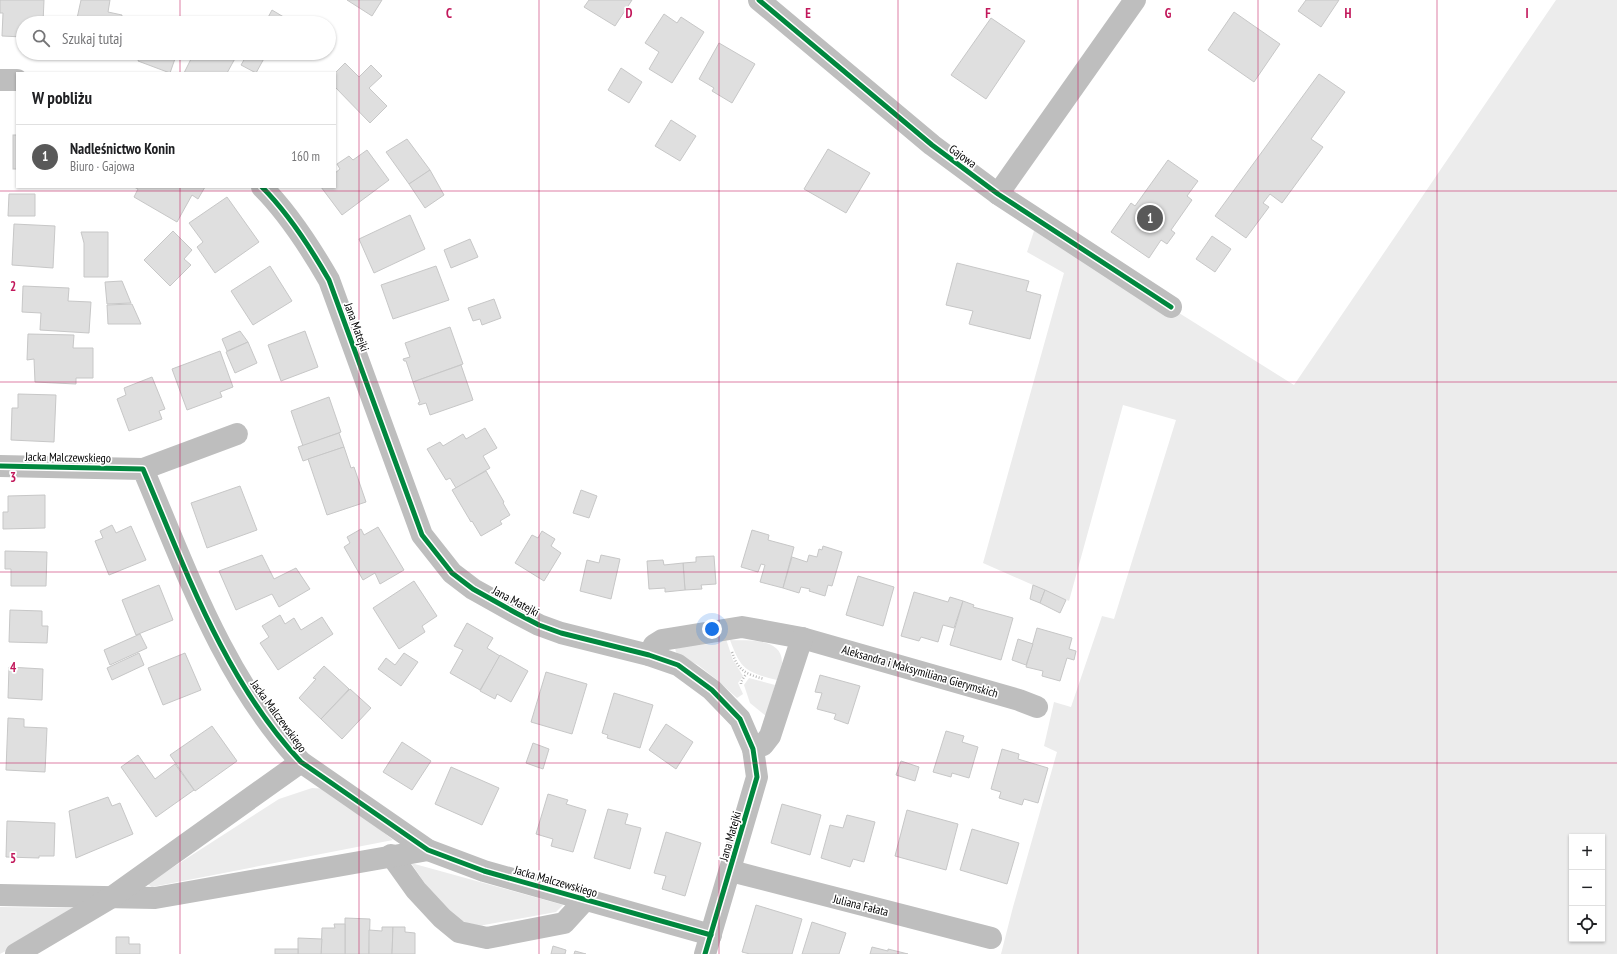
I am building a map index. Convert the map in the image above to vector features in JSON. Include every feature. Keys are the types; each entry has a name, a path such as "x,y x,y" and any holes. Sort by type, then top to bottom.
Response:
{"street":[{"name":"Gajowa","path":"759,0 932,145 998,194 1171,307"},
{"path":"998,194 1135,0"},
{"path":"0,80 16,80"},
{"name":"Jana Matejki","path":"263,188 274,199 307,243 329,280 422,535 452,573 473,588 539,625 568,635 649,655 678,665 712,690 740,719 753,749 757,777 731,871 708,945"},
{"name":"Jacka Malczewskiego","path":"0,466 143,469 237,434"},
{"name":"Jacka Malczewskiego","path":"143,469 214,633 244,686 286,746 301,762 428,850 484,871 585,900 708,945"},
{"path":"649,655 654,645 662,640 742,627 802,638 770,736 763,745 753,749"},
{"name":"Aleksandra i Maksymiliana Gierymskich","path":"802,638 1019,700 1037,707"},
{"name":"Jacka Malczewskiego","path":"112,898 301,762"},
{"name":"Jacka Malczewskiego","path":"0,895 155,898 392,855 428,850"},
{"path":"392,855 416,890 442,918 460,932 487,938 564,923 585,900"},
{"name":"Juliana Fałata","path":"731,871 991,938"},
{"path":"16,954 112,898"}],"path":[{"path":"731,646 734,659 746,674 768,680"}],"shaded area":[{"path":"1556,0 1617,0 1617,954 1001,954 1057,752 1044,746 1054,702 1071,707 1102,616 1114,619 1176,420 1123,405 1069,601 983,563 1064,273 1027,252 1034,231 1061,239 1294,385"},
{"path":"726,639 733,660 743,676 738,683 743,694 737,698 698,665 678,655 675,648"},
{"path":"730,640 762,642 770,644 776,648 780,654 782,662 777,680 758,675 746,668 738,658"},
{"path":"749,678 775,685 766,716 750,703 744,685"},
{"path":"312,788 329,789 393,840 152,887 147,884 279,799"},
{"path":"411,863 563,905 556,912 481,926 473,926 453,915 437,899"},
{"path":"0,907 73,908 77,913 0,954"}],"building":[{"path":"0,0 44,0 43,16 16,16 16,37 2,36 3,13 0,13"},
{"path":"81,0 110,0 108,12 122,15 122,16 78,16"},
{"path":"347,0 382,0 372,16"},
{"path":"589,0 632,0 615,26 584,7"},
{"path":"1306,0 1339,0 1321,27 1298,11"},
{"path":"272,10 282,16 269,16"},
{"path":"1234,12 1280,44 1254,82 1208,50"},
{"path":"664,14 677,23 681,17 704,32 672,83 649,69 659,52 645,43"},
{"path":"991,18 1025,41 986,99 951,75"},
{"path":"719,43 755,64 732,103 712,91 714,88 699,79"},
{"path":"138,60 175,60 170,72"},
{"path":"190,60 234,60 228,72 184,72"},
{"path":"244,60 263,60 257,72 241,65"},
{"path":"345,63 359,77 371,65 382,76 369,88 387,106 370,123 336,88 336,72"},
{"path":"621,68 642,82 629,103 608,90"},
{"path":"1319,74 1345,92 1311,139 1323,147 1282,203 1270,194 1263,203 1269,207 1246,238 1215,216"},
{"path":"671,120 696,136 680,161 655,146"},
{"path":"13,135 16,135 16,169 13,169"},
{"path":"407,139 430,170 409,184 386,152"},
{"path":"828,149 870,173 846,213 804,189"},
{"path":"367,150 389,180 342,215 322,188 336,188 336,172 340,169 337,164 349,156 353,160"},
{"path":"1168,160 1198,181 1187,196 1192,200 1171,230 1175,233 1167,244 1161,240 1149,258 1111,232 1131,203 1135,206"},
{"path":"430,170 444,195 425,208 409,184"},
{"path":"136,188 204,188 198,199 192,195 177,222 134,197 138,189"},
{"path":"9,194 35,194 35,216 8,216"},
{"path":"227,197 259,242 215,273 197,247 203,242 189,223"},
{"path":"410,215 425,249 374,273 359,239"},
{"path":"14,224 55,226 53,268 12,265"},
{"path":"173,231 192,250 184,259 191,265 170,286 144,260"},
{"path":"81,232 108,232 108,277 84,277 84,243"},
{"path":"1212,236 1231,249 1215,272 1196,259"},
{"path":"470,239 478,257 451,268 444,250"},
{"path":"957,263 1029,281 1026,291 1041,295 1030,339 969,324 973,311 946,305"},
{"path":"270,266 292,301 253,325 231,291"},
{"path":"436,266 449,300 393,319 381,285"},
{"path":"122,281 131,303 107,304 105,282"},
{"path":"23,286 69,288 68,301 91,302 89,333 40,330 41,313 22,312"},
{"path":"494,299 501,318 482,325 480,319 473,321 468,308"},
{"path":"132,304 141,324 108,324 107,305"},
{"path":"450,327 463,364 413,382 406,361 403,359 410,357 405,343"},
{"path":"240,331 248,342 227,351 222,339"},
{"path":"305,331 318,367 281,381 268,345"},
{"path":"28,334 74,335 73,348 93,348 93,378 76,378 76,384 35,382 34,359 27,360"},
{"path":"248,342 257,363 235,373 226,352"},
{"path":"220,351 233,387 220,392 222,397 187,410 172,369"},
{"path":"461,365 473,400 430,415 426,403 419,405 418,403 420,402 413,382"},
{"path":"152,377 165,409 159,411 162,419 129,431 117,399 126,395 124,388"},
{"path":"18,394 56,395 54,442 11,440 12,408 18,408"},
{"path":"329,397 341,432 303,446 291,411"},
{"path":"485,428 497,448 483,456 490,468 456,488 450,478 446,480 427,449 440,442 443,446 463,434 466,439"},
{"path":"339,433 344,447 303,461 298,447"},
{"path":"344,447 351,468 354,467 366,502 327,515 308,459"},
{"path":"486,471 510,515 500,521 502,524 481,536 452,490"},
{"path":"240,486 257,530 207,548 191,503"},
{"path":"581,490 597,496 589,518 573,513"},
{"path":"45,495 45,528 3,529 3,512 8,512 8,496"},
{"path":"112,525 116,533 131,526 146,560 109,575 95,541 103,538 100,531"},
{"path":"378,527 404,570 380,584 375,573 363,580 344,547 350,543 347,537 361,529 364,535"},
{"path":"752,530 769,535 768,540 794,547 783,588 760,582 765,565 761,564 758,572 741,567"},
{"path":"542,531 555,539 551,546 561,553 544,581 515,563 532,535 538,538"},
{"path":"823,546 842,552 832,586 828,585 825,596 809,591 810,589 801,587 799,593 783,588 792,557 807,562 809,555 817,557 819,549 822,550"},
{"path":"5,551 47,552 46,586 11,586 11,569 5,569"},
{"path":"262,555 274,579 296,568 310,589 279,607 272,594 236,610 219,571"},
{"path":"601,555 620,559 611,599 580,591 587,560 599,563"},
{"path":"714,556 716,584 701,585 702,589 685,590 683,563 696,562 696,557"},
{"path":"663,560 664,565 683,563 685,590 665,592 665,588 649,589 647,561"},
{"path":"858,576 894,587 883,626 846,615"},
{"path":"414,581 437,616 422,626 425,632 399,649 373,608"},
{"path":"159,585 173,620 136,635 122,600"},
{"path":"1033,585 1045,590 1040,603 1030,599"},
{"path":"1045,590 1066,600 1060,613 1040,603"},
{"path":"914,592 948,602 950,597 963,601 954,628 943,625 938,642 921,637 919,641 901,636"},
{"path":"963,601 974,605 973,607 1013,618 1001,660 950,645"},
{"path":"10,610 42,611 42,626 48,626 47,643 9,642"},
{"path":"280,615 285,624 294,618 301,630 322,617 333,634 278,670 260,643 269,637 262,626"},
{"path":"467,623 493,638 487,648 500,656 480,690 450,673 463,650 454,646"},
{"path":"1037,628 1072,638 1069,649 1076,651 1074,660 1067,658 1060,681 1042,676 1043,671 1026,667"},
{"path":"140,634 147,648 110,665 104,650"},
{"path":"1018,639 1033,644 1026,665 1012,660"},
{"path":"139,653 144,665 112,680 107,668"},
{"path":"185,653 201,690 163,705 148,668"},
{"path":"404,653 418,662 401,686 378,669 386,658 395,665"},
{"path":"500,655 528,671 511,702 497,694 495,699 480,691"},
{"path":"324,666 349,689 321,719 299,698 316,679 313,678"},
{"path":"9,667 43,669 42,700 8,698"},
{"path":"546,672 587,684 572,734 531,722"},
{"path":"820,675 860,686 848,724 834,719 836,714 817,709 822,693 815,692"},
{"path":"350,689 371,708 342,739 321,719"},
{"path":"614,693 653,705 640,748 607,738 608,735 602,733"},
{"path":"8,718 24,719 24,727 47,728 45,772 6,770"},
{"path":"666,724 693,742 676,769 649,750"},
{"path":"212,726 237,761 195,791 170,755"},
{"path":"946,731 964,736 962,742 978,747 969,778 952,773 951,777 933,772"},
{"path":"402,742 431,761 412,790 383,772"},
{"path":"533,743 549,749 543,769 526,763"},
{"path":"1002,749 1019,754 1018,759 1048,768 1038,803 1024,799 1022,805 999,798 1001,792 991,789"},
{"path":"138,755 155,779 175,764 194,790 156,817 121,767"},
{"path":"901,761 919,767 915,781 896,775"},
{"path":"451,767 499,788 482,825 435,804"},
{"path":"548,794 568,800 566,804 586,810 573,852 551,846 553,839 536,834"},
{"path":"108,797 112,806 120,803 133,834 76,858 69,811"},
{"path":"782,804 821,815 810,855 771,843"},
{"path":"608,809 628,814 625,824 641,828 630,869 594,858"},
{"path":"907,810 958,824 946,870 895,856"},
{"path":"847,815 875,822 864,862 853,859 850,867 821,858 830,825 843,828"},
{"path":"7,821 55,823 54,856 39,856 39,858 6,857"},
{"path":"972,829 1019,843 1007,884 960,870"},
{"path":"666,832 701,843 685,896 662,889 666,876 654,873"},
{"path":"756,905 802,919 792,954 750,954 742,952"},
{"path":"345,918 370,919 369,954 345,954"},
{"path":"812,922 846,933 839,954 802,954"},
{"path":"334,924 345,924 345,954 321,954 322,928 335,928"},
{"path":"382,927 393,927 392,954 369,954 369,930 382,931"},
{"path":"393,927 405,927 405,932 415,933 415,954 392,954"},
{"path":"116,937 129,937 129,944 140,944 140,954 116,954"},
{"path":"298,938 322,939 321,954 298,954"},
{"path":"553,946 566,950 565,954 551,954"},
{"path":"872,947 888,951 888,949 908,954 870,954"},
{"path":"275,949 298,949 298,954 275,954"},
{"path":"575,951 586,954 574,954"}],"cycle path":[{"path":"759,0 932,145 998,194 1171,307"},
{"path":"263,188 281,208 298,231 329,280 422,535 452,573 473,589 539,625 561,633 649,655 678,665 712,690 740,719 753,749 757,777 705,954"},
{"path":"0,466 143,469 209,623 250,696 274,730 301,762 428,850 484,871 711,935"}],"place":[{"name":"Nadleśnictwo Konin","path":"1150,218"}]}
